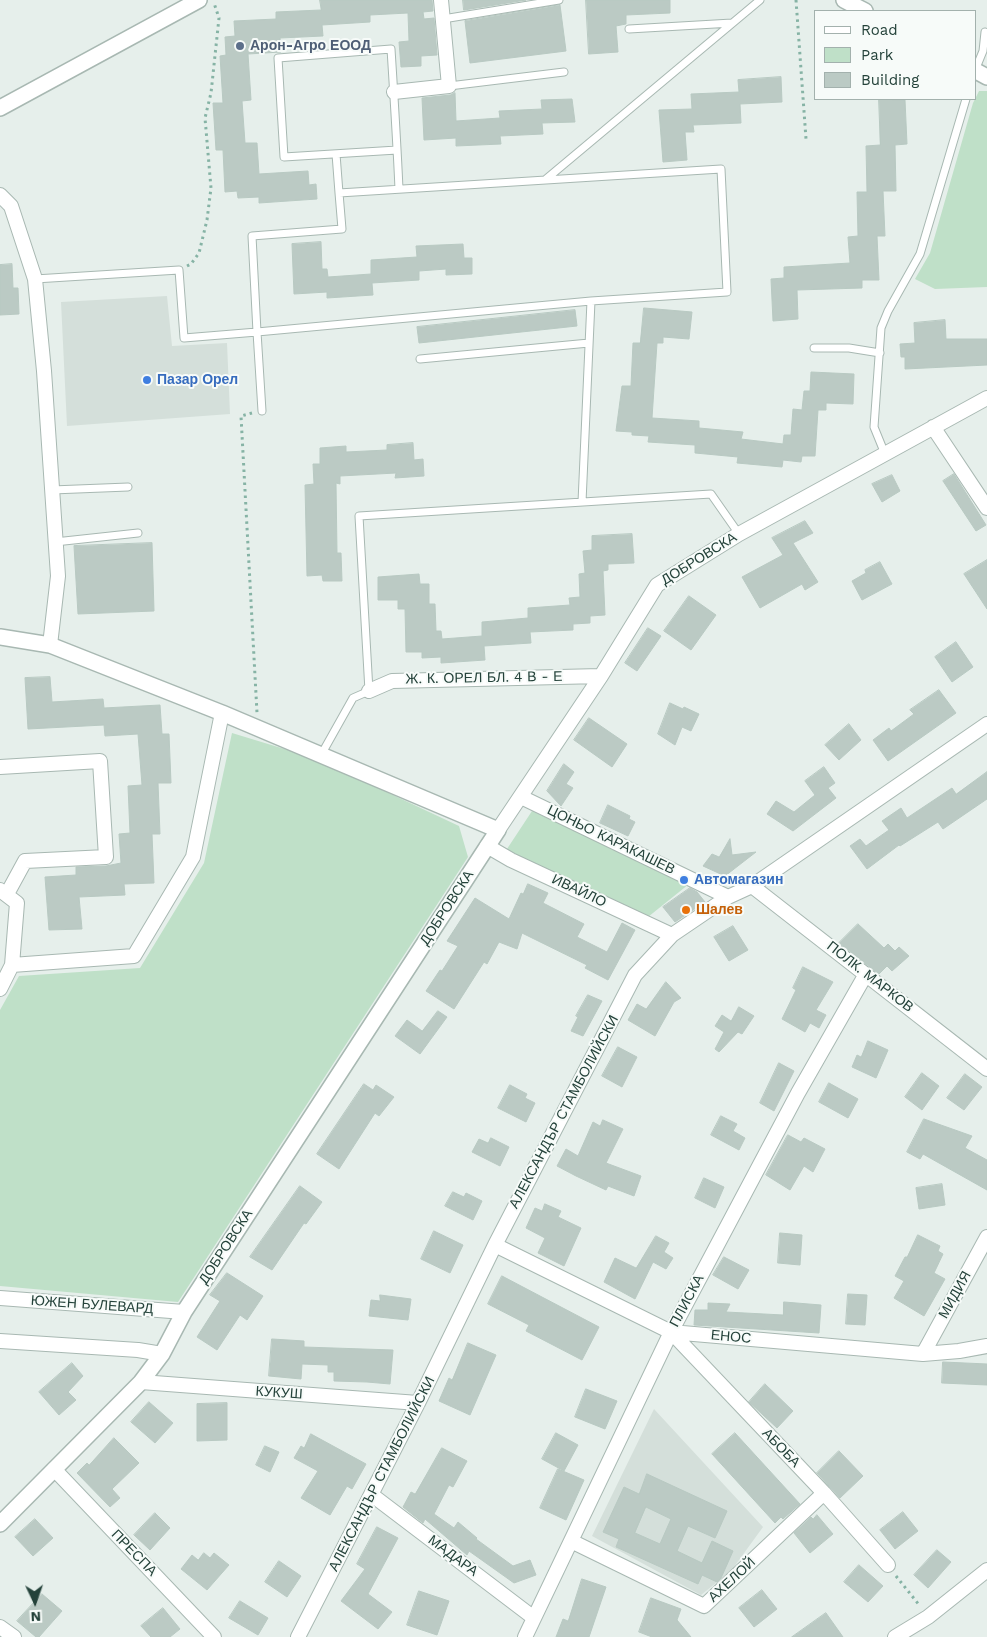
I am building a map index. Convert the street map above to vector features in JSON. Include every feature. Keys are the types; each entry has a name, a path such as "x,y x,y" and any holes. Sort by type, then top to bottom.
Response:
{"street":[{"path":"0,108 199,0"},
{"path":"394,92 449,86 441,0"},
{"path":"844,0 863,10"},
{"path":"0,195 11,206 35,279 44,371 58,576 50,645"},
{"name":"ДОБРОВСКА","path":"0,1524 141,1382 162,1354 184,1312 487,846 601,676 657,585 739,534 987,398"},
{"path":"933,428 987,508"},
{"path":"0,637 50,645 222,713 498,830"},
{"name":"Ж. К. ОРЕЛ БЛ. 4 В - Е","path":"369,691 392,681 601,676"},
{"path":"12,965 134,956 194,858 222,713"},
{"name":"АЛЕКСАНДЪР СТАМБОЛИЙСКИ","path":"298,1637 418,1403 494,1245 635,975 672,936 728,897 752,886 987,724"},
{"path":"0,767 100,762 106,857 25,861 4,892 17,903 12,965 0,989"},
{"name":"ЦОНЬО КАРАКАШЕВ","path":"521,797 728,897"},
{"name":"ИВАЙЛО","path":"487,846 511,860 672,936"},
{"name":"ПОЛК. МАРКОВ","path":"752,886 987,1069"},
{"name":"ПЛИСКА","path":"525,1637 670,1332 798,1093 866,974"},
{"name":"МИДИЯ","path":"923,1354 987,1237"},
{"name":"ЕНОС","path":"494,1245 670,1332 923,1354 987,1346"},
{"name":"ЮЖЕН БУЛЕВАРД","path":"0,1298 184,1312"},
{"name":"АБОБА","path":"670,1332 824,1494 888,1565"},
{"path":"0,1341 138,1350 162,1354"},
{"name":"КУКУШ","path":"141,1382 418,1403"},
{"name":"ПРЕСПА","path":"54,1469 214,1637"},
{"name":"АХЕЛОЙ","path":"571,1541 704,1606 824,1494"},
{"name":"МАДАРА","path":"372,1495 534,1618"},
{"path":"895,1637 928,1617 987,1570"},
{"path":"0,1627 14,1637"}],"lane":[{"path":"443,19 559,0"},
{"path":"545,180 760,0"},
{"path":"629,29 733,23"},
{"path":"977,67 983,50 985,32"},
{"path":"397,150 284,157 278,58 391,49 394,92 397,150 399,189"},
{"path":"449,86 564,72"},
{"path":"885,454 874,427 881,328 888,311 920,254 966,100"},
{"path":"262,411 252,236 342,229 336,154"},
{"path":"35,279 179,270 184,338 592,301 727,292 721,169 339,193"},
{"path":"582,502 592,301"},
{"path":"420,359 590,343"},
{"path":"814,348 850,348 880,353"},
{"path":"52,490 128,487"},
{"path":"321,755 353,698 369,691 359,516 710,494 739,534"},
{"path":"55,542 138,534"}],"path":[{"path":"179,270 191,264 199,253 207,220 211,188 205,118 211,93 218,18 214,0"},
{"path":"796,0 806,139"},
{"path":"258,728 241,416 262,411"},
{"path":"888,1565 928,1617"}],"shaded area":[{"name":"Пазар Орел","path":"167,296 172,346 227,343 230,414 67,426 61,302"},
{"path":"654,1409 763,1527 731,1571 701,1595 592,1536"}],"green space":[{"path":"979,91 987,91 987,287 935,289 915,279 930,253 973,103 977,100"},
{"path":"232,733 314,758 459,826 468,857 178,1302 0,1286 0,1010 19,976 140,968 204,863"},
{"path":"532,811 689,884 648,917 505,852"}],"building":[{"path":"320,0 432,0 433,11 423,12 424,19 434,18 437,55 421,56 421,66 401,67 399,42 409,41 408,13 370,15 370,22 322,25 323,36 280,38 281,52 248,54 251,100 242,101 245,143 257,143 259,174 308,171 309,185 316,184 317,199 259,203 259,197 238,198 237,191 225,192 223,150 216,150 213,103 223,103 220,56 226,55 225,37 235,36 234,21 276,19 276,12 321,10"},
{"path":"463,0 526,0 464,10"},
{"path":"586,0 670,0 670,13 626,15 626,24 616,26 618,52 589,54"},
{"path":"560,5 566,51 470,63 465,21"},
{"path":"781,77 782,102 740,104 741,123 693,125 694,132 685,132 687,160 663,162 659,110 692,109 691,94 739,92 738,80"},
{"path":"455,93 456,121 500,118 499,111 542,109 541,100 572,99 575,122 542,123 543,134 500,136 501,144 456,146 456,138 424,140 422,98"},
{"path":"879,100 905,100 907,144 895,145 896,191 883,191 885,236 877,236 879,280 862,280 862,288 797,290 798,319 773,321 771,279 784,278 784,267 850,263 848,237 858,236 857,192 867,192 866,146 880,145"},
{"path":"321,242 322,269 327,269 328,277 371,274 371,260 417,257 416,246 463,244 464,258 472,258 472,274 446,275 446,269 419,271 419,280 372,283 373,295 327,298 327,292 294,294 292,244"},
{"path":"12,264 13,288 18,288 19,314 0,315 0,265"},
{"path":"644,308 692,312 689,339 663,337 663,343 657,343 652,418 699,421 699,428 743,432 741,439 783,444 784,435 791,435 793,409 802,410 804,391 810,391 811,372 854,374 853,404 826,403 826,410 818,410 815,456 802,456 801,462 783,460 782,467 737,463 738,457 695,453 695,445 648,442 649,436 632,435 632,432 616,431 622,386 631,386 633,343 640,343"},
{"path":"575,310 577,326 419,343 417,327"},
{"path":"945,320 946,339 987,339 987,365 905,369 905,357 901,357 900,344 915,343 914,323"},
{"path":"413,443 414,460 423,459 424,476 395,478 396,473 340,476 340,484 336,483 337,553 341,553 342,581 323,581 322,575 307,576 305,485 314,484 313,464 320,464 320,448 346,446 346,452 387,450 387,445"},
{"path":"954,474 986,525 976,531 943,481"},
{"path":"892,475 900,491 882,502 872,484"},
{"path":"805,521 813,533 793,543 818,582 805,590 802,584 760,608 742,577 783,555 772,538"},
{"path":"632,534 634,563 608,564 608,570 603,571 605,615 590,616 590,623 573,624 573,630 530,632 531,643 484,646 485,660 441,663 441,657 422,658 422,652 406,652 405,609 398,609 398,600 378,600 378,577 419,574 420,584 429,584 429,604 435,604 436,631 441,631 442,639 482,636 482,622 528,618 528,608 570,605 569,598 580,597 579,574 585,573 583,551 592,550 592,536"},
{"path":"152,543 154,611 78,614 74,546"},
{"path":"987,560 987,609 964,574"},
{"path":"880,562 892,584 862,600 852,581 866,573 865,570"},
{"path":"689,596 716,615 691,650 664,631"},
{"path":"648,628 661,636 637,671 625,663"},
{"path":"956,642 973,667 952,682 935,657"},
{"path":"50,677 52,702 103,699 104,708 160,705 162,734 169,734 171,783 158,783 160,834 152,834 154,883 124,884 125,895 79,897 82,929 49,930 45,877 76,875 76,867 106,866 121,863 119,834 130,833 128,786 142,785 138,734 105,736 104,725 28,729 25,678"},
{"path":"939,690 956,713 888,761 873,740 889,728 891,731 914,714 910,710"},
{"path":"670,703 699,714 691,731 682,727 675,745 658,734"},
{"path":"589,718 627,744 612,767 574,740"},
{"path":"849,724 861,740 839,760 825,745"},
{"path":"564,764 574,772 566,784 573,788 561,806 547,791"},
{"path":"824,767 835,783 828,788 836,798 793,831 767,814 776,801 794,812 815,795 805,781"},
{"path":"987,772 987,799 943,829 938,822 899,845 867,869 850,846 860,839 866,846 889,830 882,821 901,808 907,818 952,788 956,794"},
{"path":"608,805 630,816 629,819 635,822 628,836 600,823"},
{"path":"730,839 732,855 756,852 725,876 703,866 712,854 719,857"},
{"path":"528,884 548,893 543,903 584,924 577,937 607,952 622,923 635,930 608,980 585,968 587,965 522,933 517,949 499,942 487,964 484,962 454,1009 426,991 458,946 447,941 475,898 509,919 521,893 523,894"},
{"path":"690,888 697,892 705,902 675,922 663,907"},
{"path":"858,924 884,948 888,944 895,951 899,947 909,956 892,971 887,966 879,974 839,943"},
{"path":"733,926 748,950 729,961 714,937"},
{"path":"803,967 833,982 816,1010 826,1015 819,1028 810,1023 805,1032 782,1019 796,990 793,988"},
{"path":"666,982 681,998 674,1002 655,1036 628,1020 637,1004 646,1009"},
{"path":"588,995 602,1001 583,1036 571,1031 578,1017 576,1016"},
{"path":"739,1007 754,1016 742,1034 738,1032 719,1052 715,1049 724,1032 715,1026 722,1015 731,1021"},
{"path":"438,1011 447,1017 420,1054 395,1036 407,1020 422,1031"},
{"path":"868,1041 888,1050 876,1078 852,1067 857,1055 861,1057"},
{"path":"618,1047 637,1057 622,1087 602,1076"},
{"path":"779,1063 794,1071 774,1111 760,1103"},
{"path":"922,1073 939,1086 922,1110 905,1097"},
{"path":"965,1074 982,1087 964,1110 947,1098"},
{"path":"829,1083 858,1099 848,1118 819,1102"},
{"path":"364,1084 373,1090 376,1085 394,1097 379,1116 375,1113 339,1169 317,1154"},
{"path":"510,1085 527,1094 525,1098 535,1103 526,1122 498,1108"},
{"path":"721,1116 737,1124 733,1131 745,1138 739,1150 711,1135"},
{"path":"924,1119 972,1136 965,1148 987,1160 987,1190 923,1154 920,1159 907,1152"},
{"path":"603,1120 623,1129 606,1163 641,1176 634,1196 608,1186 606,1190 557,1166 566,1149 578,1156 593,1122 600,1126"},
{"path":"788,1135 801,1142 804,1138 825,1149 813,1172 804,1166 790,1190 766,1175"},
{"path":"491,1138 509,1147 500,1166 472,1152 479,1139 488,1143"},
{"path":"704,1178 724,1187 715,1208 695,1198"},
{"path":"942,1184 945,1205 919,1209 916,1188"},
{"path":"300,1186 322,1202 306,1224 304,1223 272,1270 250,1257"},
{"path":"453,1192 464,1197 466,1193 482,1201 473,1220 445,1206"},
{"path":"545,1204 561,1211 558,1217 581,1228 564,1266 538,1253 545,1238 526,1228 535,1208 542,1211"},
{"path":"434,1231 463,1245 450,1273 421,1259"},
{"path":"780,1233 802,1235 800,1265 778,1263"},
{"path":"918,1235 940,1246 938,1251 943,1254 934,1273 945,1279 924,1316 894,1298 904,1281 895,1276"},
{"path":"656,1236 669,1243 664,1252 673,1258 666,1269 653,1262 635,1299 604,1282 615,1258 636,1268"},
{"path":"724,1257 749,1270 738,1289 713,1275"},
{"path":"227,1273 263,1296 247,1320 240,1315 217,1350 197,1337 220,1301 210,1295"},
{"path":"502,1276 599,1327 582,1360 526,1331 529,1325 488,1304"},
{"path":"848,1294 867,1295 865,1325 846,1324"},
{"path":"380,1295 411,1299 408,1320 369,1316 371,1300 380,1301"},
{"path":"784,1302 821,1305 819,1333 694,1325 695,1310 708,1310 708,1303 730,1304 726,1312 783,1315"},
{"path":"272,1339 304,1341 304,1347 393,1350 390,1384 334,1381 334,1372 328,1372 328,1365 302,1364 301,1379 269,1376"},
{"path":"468,1343 496,1355 470,1415 439,1401 449,1378 452,1380"},
{"path":"943,1362 987,1364 987,1385 942,1383"},
{"path":"72,1363 83,1376 68,1392 76,1400 59,1415 39,1392"},
{"path":"765,1384 793,1411 777,1428 749,1402"},
{"path":"586,1389 617,1401 605,1429 575,1417"},
{"path":"149,1402 173,1423 155,1443 131,1422"},
{"path":"227,1403 227,1440 197,1441 197,1404"},
{"path":"556,1433 578,1445 564,1471 542,1459"},
{"path":"735,1433 800,1504 783,1519 781,1517 775,1523 712,1454"},
{"path":"311,1434 366,1464 352,1489 347,1486 330,1515 301,1498 318,1471 294,1458 301,1446 304,1448"},
{"path":"114,1438 139,1463 112,1489 120,1498 110,1507 77,1473 87,1463 89,1465"},
{"path":"265,1446 279,1452 270,1472 256,1465"},
{"path":"442,1448 467,1461 453,1487 449,1485 434,1514 454,1528 458,1522 476,1539 513,1566 530,1560 536,1575 514,1583 469,1551 467,1555 425,1519 423,1523 403,1507 411,1492 415,1494"},
{"path":"839,1451 863,1476 840,1498 817,1473"},
{"path":"558,1469 584,1480 566,1520 540,1508"},
{"path":"647,1474 727,1511 715,1538 688,1526 677,1551 702,1563 712,1541 733,1551 721,1578 717,1582 702,1575 698,1584 616,1547 619,1539 603,1532 624,1487 639,1494","holes":["646,1507 671,1519 660,1544 635,1533"]},
{"path":"903,1512 918,1531 895,1549 880,1530"},
{"path":"155,1513 170,1528 150,1550 134,1535"},
{"path":"817,1515 833,1534 810,1553 794,1533 811,1517 813,1519"},
{"path":"35,1519 53,1538 33,1556 15,1537"},
{"path":"377,1527 398,1538 368,1594 392,1612 378,1629 341,1601 365,1569 357,1564"},
{"path":"937,1550 951,1562 928,1588 914,1575"},
{"path":"204,1553 210,1558 214,1553 229,1565 207,1590 181,1569 192,1555 198,1560"},
{"path":"279,1561 301,1576 287,1597 265,1582"},
{"path":"859,1565 883,1586 868,1602 844,1582"},
{"path":"582,1579 606,1587 589,1637 556,1637 563,1619 568,1621"},
{"path":"762,1590 777,1609 754,1627 739,1608"},
{"path":"419,1591 449,1601 437,1635 407,1625"},
{"path":"42,1594 62,1611 39,1637 36,1637 17,1621"},
{"path":"651,1598 681,1609 677,1620 691,1637 652,1637 639,1632"},
{"path":"240,1601 268,1618 258,1635 229,1618"},
{"path":"163,1608 180,1629 170,1637 151,1637 141,1626"},
{"path":"826,1613 843,1637 792,1637"}],"place":[{"name":"Арон-Агро ЕООД","path":"240,46"},
{"name":"Пазар Орел","path":"147,380"},
{"name":"Автомагазин","path":"684,880"},
{"name":"Шалев","path":"686,910"}]}
